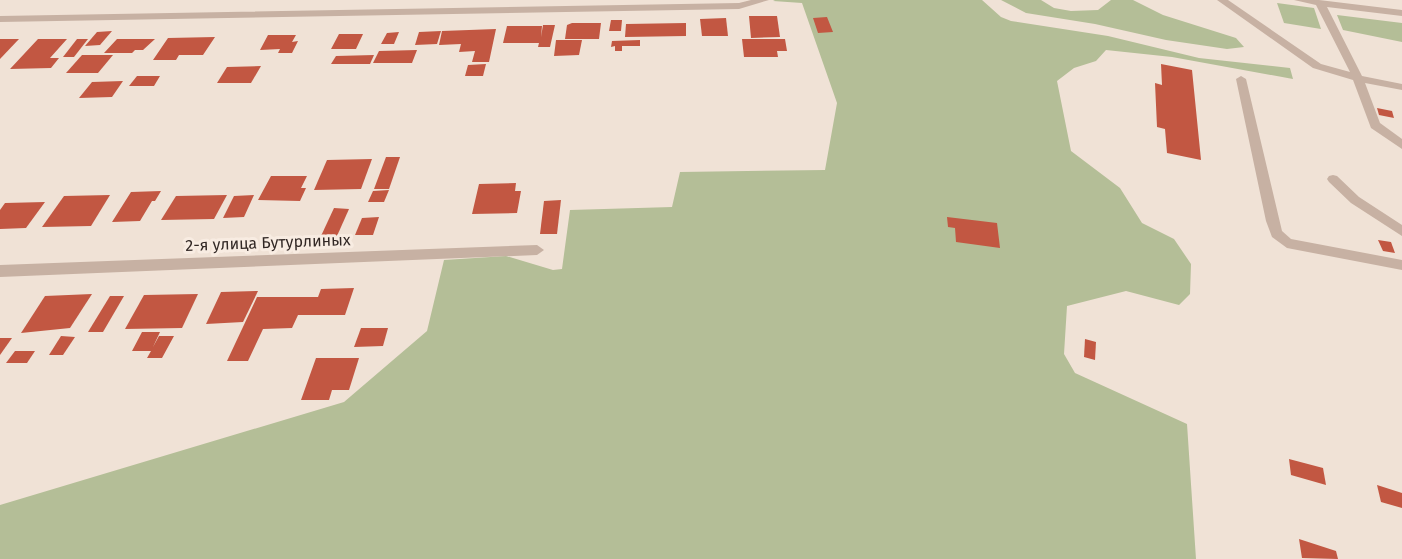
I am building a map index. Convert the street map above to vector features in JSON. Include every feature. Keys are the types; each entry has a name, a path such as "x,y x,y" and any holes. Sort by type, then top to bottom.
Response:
{"street":[{"path":"0,19 739,6 764,0"},
{"name":"2-я улица Бутурлиных","path":"0,271 537,250"}],"lane":[{"path":"1222,0 1317,66 1358,78 1402,87"},
{"path":"1299,0 1402,13"},
{"path":"1320,3 1358,78 1375,124 1402,145"},
{"path":"1241,79 1272,221 1277,234 1287,243 1402,265"},
{"path":"1333,179 1355,200 1402,231"}],"green space":[{"path":"982,0 1001,17 1011,21 1108,36 1199,58 1290,68 1293,79 1172,57 1106,50 1096,61 1074,68 1057,81 1071,151 1120,188 1142,223 1174,239 1191,264 1190,294 1179,305 1126,291 1067,306 1064,354 1075,373 1187,424 1196,559 0,559 0,505 344,402 427,331 444,260 506,256 553,270 562,269 570,210 672,207 680,172 825,170 837,103 802,3 773,1"},
{"path":"1001,0 1041,0 1054,8 1071,11 1098,10 1111,0 1133,0 1163,15 1236,38 1244,47 1227,49 1166,40 1095,24 1026,13"},
{"path":"1277,3 1314,8 1321,29 1284,23"},
{"path":"1337,15 1402,23 1402,42 1343,30"}],"building":[{"path":"749,16 777,16 780,37 751,38"},
{"path":"827,17 833,32 818,33 813,18"},
{"path":"726,18 728,36 702,36 700,19"},
{"path":"611,20 622,20 621,31 609,31"},
{"path":"601,23 599,39 565,39 567,25"},
{"path":"686,23 686,36 625,37 626,24"},
{"path":"543,25 555,25 550,47 538,47 539,43 503,43 507,26 542,26 541,37"},
{"path":"496,29 489,62 472,62 475,51 459,52 461,44 439,45 442,31"},
{"path":"112,31 100,45 85,46 97,32"},
{"path":"441,31 437,44 415,45 419,32"},
{"path":"399,32 394,44 381,44 387,33"},
{"path":"339,34 363,34 356,49 331,49"},
{"path":"268,35 296,35 292,42 298,41 292,53 278,53 280,49 260,50"},
{"path":"215,37 203,55 179,55 176,60 153,60 168,38"},
{"path":"0,39 19,39 0,59"},
{"path":"38,39 67,39 50,58 59,58 51,68 10,69"},
{"path":"77,39 88,39 74,57 63,57"},
{"path":"117,39 155,39 143,50 135,50 132,53 104,53"},
{"path":"742,39 785,39 787,51 777,51 778,57 744,57"},
{"path":"556,40 582,40 579,55 554,56"},
{"path":"640,40 640,46 622,46 622,51 615,51 615,46 611,47 612,41"},
{"path":"417,50 412,63 373,63 379,51"},
{"path":"82,55 113,55 98,73 66,73"},
{"path":"374,55 370,64 331,64 336,56"},
{"path":"486,64 483,76 465,76 468,65"},
{"path":"1161,64 1192,70 1201,160 1167,153 1165,129 1157,127 1155,83 1162,85"},
{"path":"261,66 251,83 217,83 227,67"},
{"path":"137,76 160,76 154,86 129,86"},
{"path":"123,81 112,97 79,98 92,82"},
{"path":"1377,108 1392,111 1394,118 1379,115"},
{"path":"386,157 400,157 389,189 374,189"},
{"path":"372,159 361,189 314,190 327,160"},
{"path":"271,176 307,176 301,188 306,188 300,201 258,200"},
{"path":"516,183 515,191 521,191 517,213 472,214 479,184"},
{"path":"389,190 384,202 368,202 373,191"},
{"path":"161,191 140,221 112,222 131,192"},
{"path":"110,195 91,226 42,227 64,196"},
{"path":"227,195 214,219 161,220 176,196"},
{"path":"254,195 244,217 223,218 234,196"},
{"path":"561,200 557,234 540,234 544,201"},
{"path":"45,202 26,228 0,229 0,210 5,203"},
{"path":"334,208 349,209 337,236 321,236"},
{"path":"379,217 373,235 355,235 362,218"},
{"path":"947,217 997,223 1000,248 956,242 955,228 948,227"},
{"path":"1378,240 1391,242 1395,253 1383,251"},
{"path":"354,288 345,315 298,315 292,328 263,329 248,361 227,361 257,297 318,297 321,289"},
{"path":"258,291 243,322 206,324 221,292"},
{"path":"92,294 70,328 21,333 45,296"},
{"path":"198,294 182,328 125,329 144,295"},
{"path":"110,296 124,296 103,332 88,332"},
{"path":"361,328 388,328 383,346 354,347"},
{"path":"142,332 160,332 153,347 159,336 174,336 162,358 147,358 151,351 132,351"},
{"path":"61,336 75,337 63,355 49,355"},
{"path":"0,338 12,338 0,355"},
{"path":"1085,339 1096,342 1095,360 1084,357"},
{"path":"15,351 35,351 27,363 6,363"},
{"path":"316,358 359,358 349,390 332,390 329,400 301,400"},
{"path":"1289,459 1323,468 1326,485 1291,475"},
{"path":"1377,485 1402,493 1402,508 1381,502"},
{"path":"1299,539 1336,551 1338,559 1302,558"}]}
